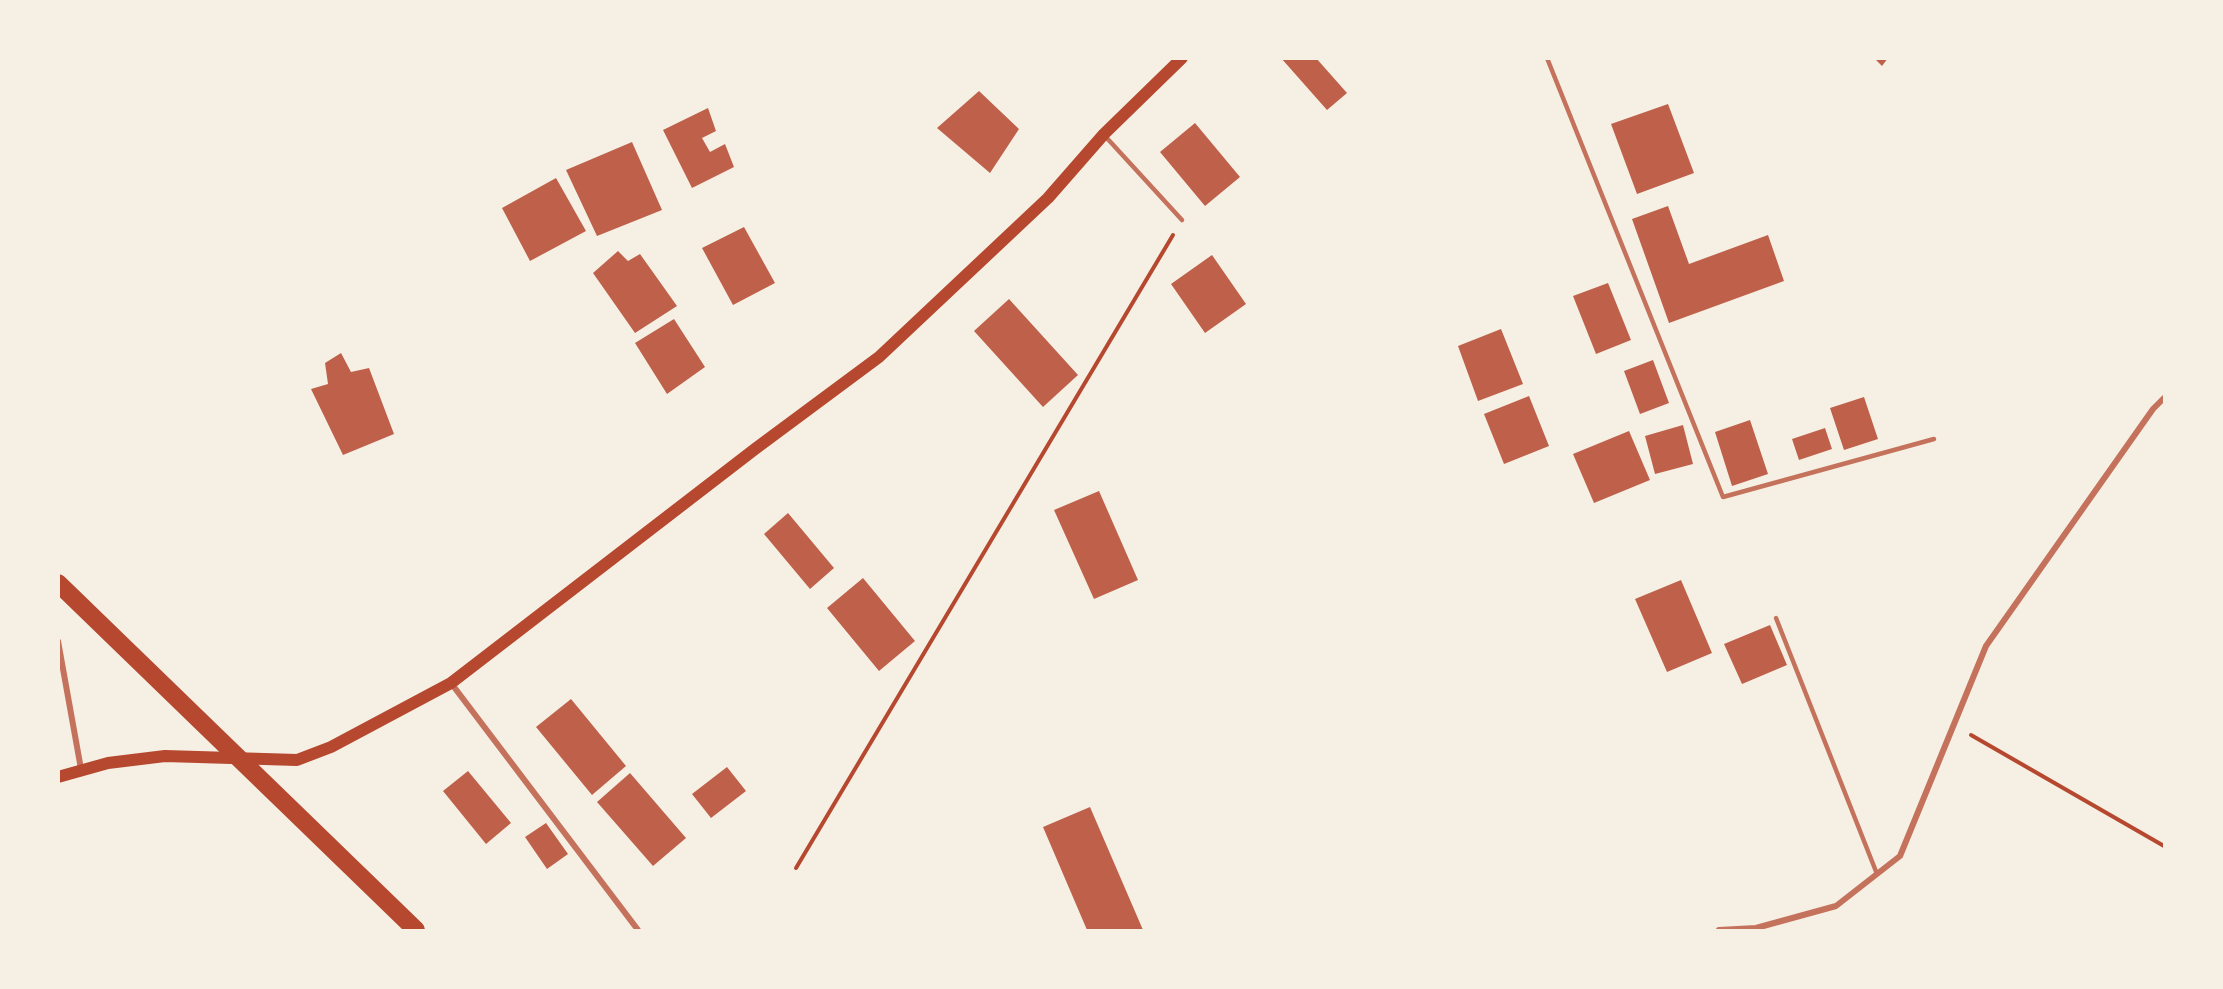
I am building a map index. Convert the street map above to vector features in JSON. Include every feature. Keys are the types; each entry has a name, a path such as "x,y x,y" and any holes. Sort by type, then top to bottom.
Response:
{"highway":[{"path":"58,583 416,930"}],"main road":[{"path":"58,777 108,763 165,756 297,760 331,747 451,683 755,449 879,357 1048,198 1104,134 1182,58"}],"street":[{"path":"1719,930 1756,928 1836,906 1900,856 1986,646 2153,409 2164,398"},
{"path":"58,640 81,769"},
{"path":"451,683 638,930"}],"lane":[{"path":"1546,58 1723,497 1935,439"},
{"path":"1104,134 1182,220"},
{"path":"1776,618 1877,874"}],"path":[{"path":"796,868 1182,220"},
{"path":"1955,725 2164,846"}],"building":[{"path":"1281,58 1316,58 1347,93 1327,110"},
{"path":"1874,58 1888,58 1882,66"},
{"path":"979,91 1019,129 990,173 937,128"},
{"path":"1668,104 1694,173 1637,194 1611,124"},
{"path":"708,108 716,131 702,138 710,152 725,144 734,167 692,188 663,130"},
{"path":"1195,123 1240,177 1205,206 1160,152"},
{"path":"632,142 662,210 597,236 566,170"},
{"path":"556,178 586,231 530,261 502,208"},
{"path":"1668,206 1689,264 1768,235 1784,281 1669,323 1632,219"},
{"path":"744,227 775,283 733,305 702,248"},
{"path":"618,251 628,261 640,254 677,306 635,333 593,273"},
{"path":"1212,255 1246,304 1205,333 1171,284"},
{"path":"1608,283 1631,340 1596,354 1573,296"},
{"path":"1009,299 1078,375 1043,407 974,331"},
{"path":"674,319 705,367 667,394 635,343"},
{"path":"1501,329 1523,384 1478,401 1458,346"},
{"path":"341,353 351,372 369,368 394,434 343,455 311,389 328,384 325,363"},
{"path":"1653,360 1669,403 1640,414 1624,371"},
{"path":"1529,396 1549,446 1504,464 1484,414"},
{"path":"1864,397 1878,439 1844,450 1830,408"},
{"path":"1750,420 1768,474 1732,486 1715,432"},
{"path":"1683,425 1693,464 1655,474 1645,436"},
{"path":"1825,428 1832,449 1799,460 1792,439"},
{"path":"1629,431 1650,480 1594,503 1573,454"},
{"path":"1099,491 1138,580 1094,599 1054,510"},
{"path":"788,513 834,568 810,589 764,534"},
{"path":"863,578 915,641 879,671 827,608"},
{"path":"1681,580 1712,653 1667,672 1635,599"},
{"path":"1770,625 1787,665 1742,684 1724,644"},
{"path":"571,699 626,766 592,795 536,727"},
{"path":"727,767 746,791 711,818 692,794"},
{"path":"468,771 511,823 486,844 443,791"},
{"path":"630,773 686,838 653,866 597,802"},
{"path":"1090,807 1143,930 1087,930 1043,827"},
{"path":"546,823 568,854 547,869 525,837"}]}
